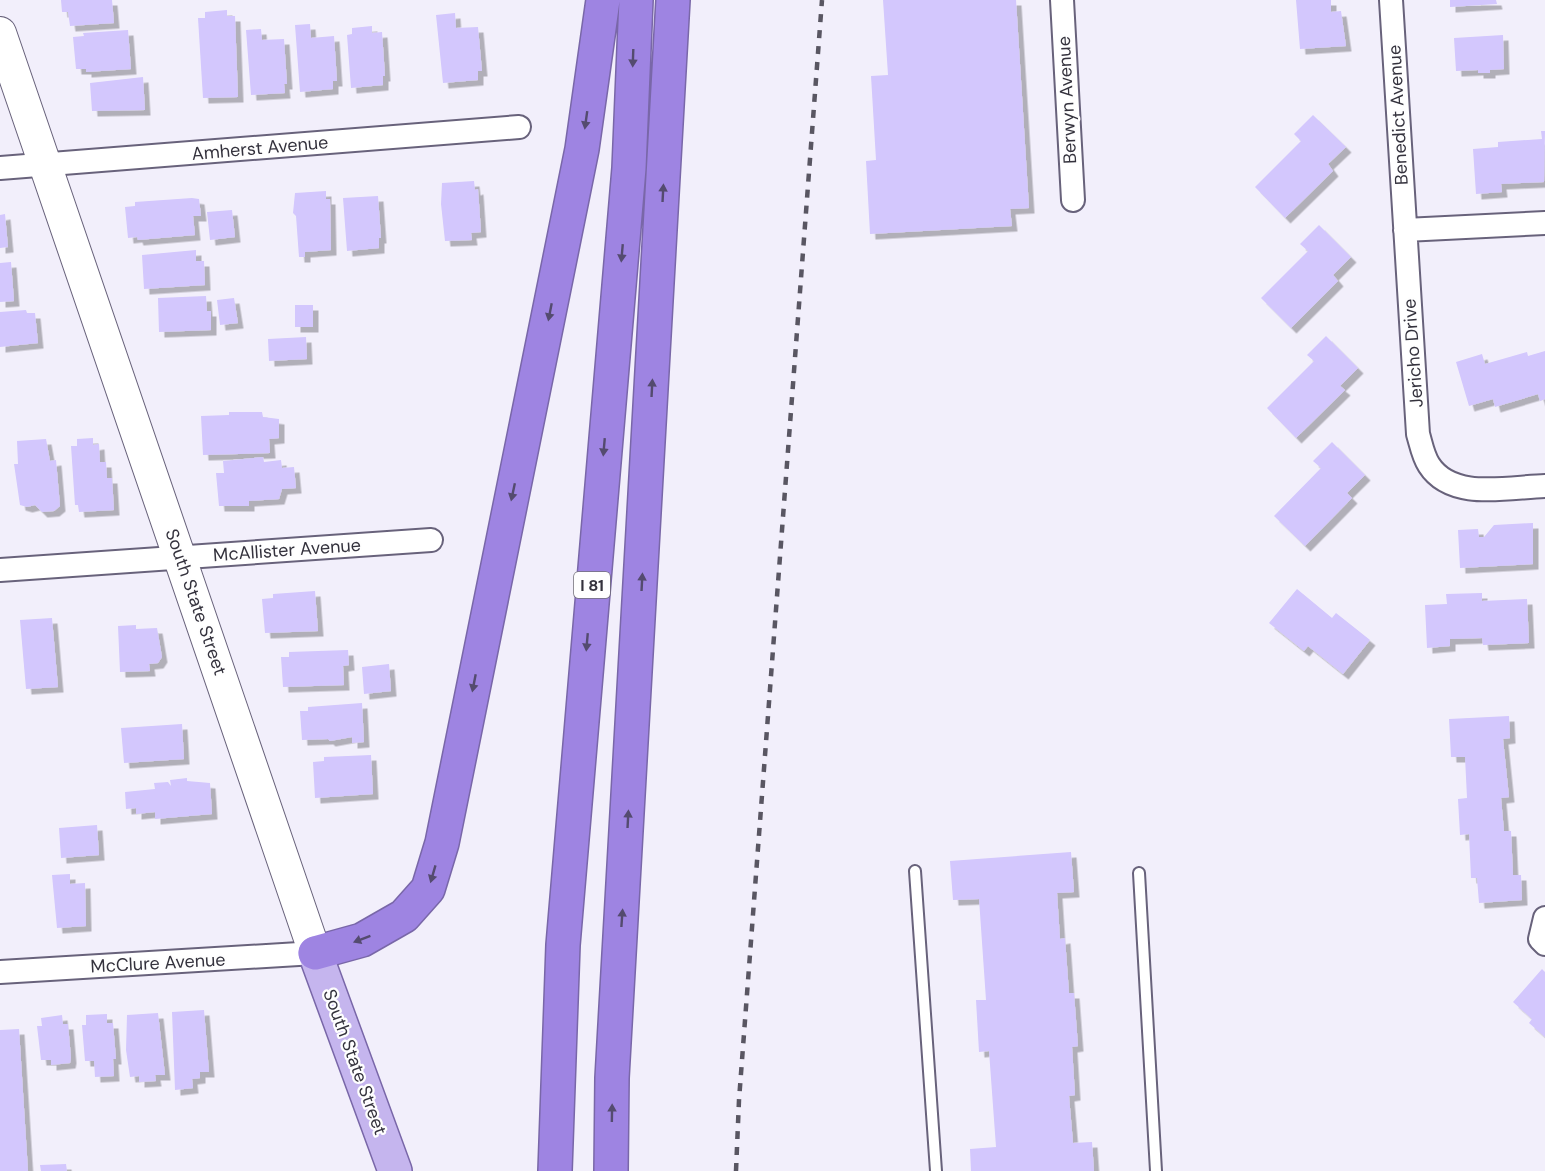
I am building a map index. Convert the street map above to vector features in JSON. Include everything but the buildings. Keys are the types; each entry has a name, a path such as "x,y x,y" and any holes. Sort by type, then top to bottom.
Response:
{"highway":[{"path":"315,954 362,940 404,916 428,889 442,843 582,149 603,0"},
{"name":"I 81","path":"555,1171 562,945 629,168 636,0"},
{"path":"611,1171 612,1078 674,0"}],"main road":[{"name":"South State Street","path":"315,954 395,1171"}],"street":[{"name":"Berwyn Avenue","path":"1062,0 1073,200"},
{"name":"Benedict Avenue","path":"1392,0 1405,230"},
{"name":"South State Street","path":"0,33 315,954"},
{"name":"Amherst Avenue","path":"0,168 519,127"},
{"path":"1405,230 1545,223"},
{"name":"Jericho Drive","path":"1405,230 1418,434 1427,462 1447,484 1463,488 1545,486"},
{"name":"McAllister Avenue","path":"0,570 431,540"},
{"path":"1545,918 1540,939 1545,944"},
{"name":"McClure Avenue","path":"0,972 315,954"}],"lane":[{"path":"915,871 936,1171"},
{"path":"1139,873 1156,1171"}],"railway":[{"path":"736,1171 739,1100 822,0"}]}
